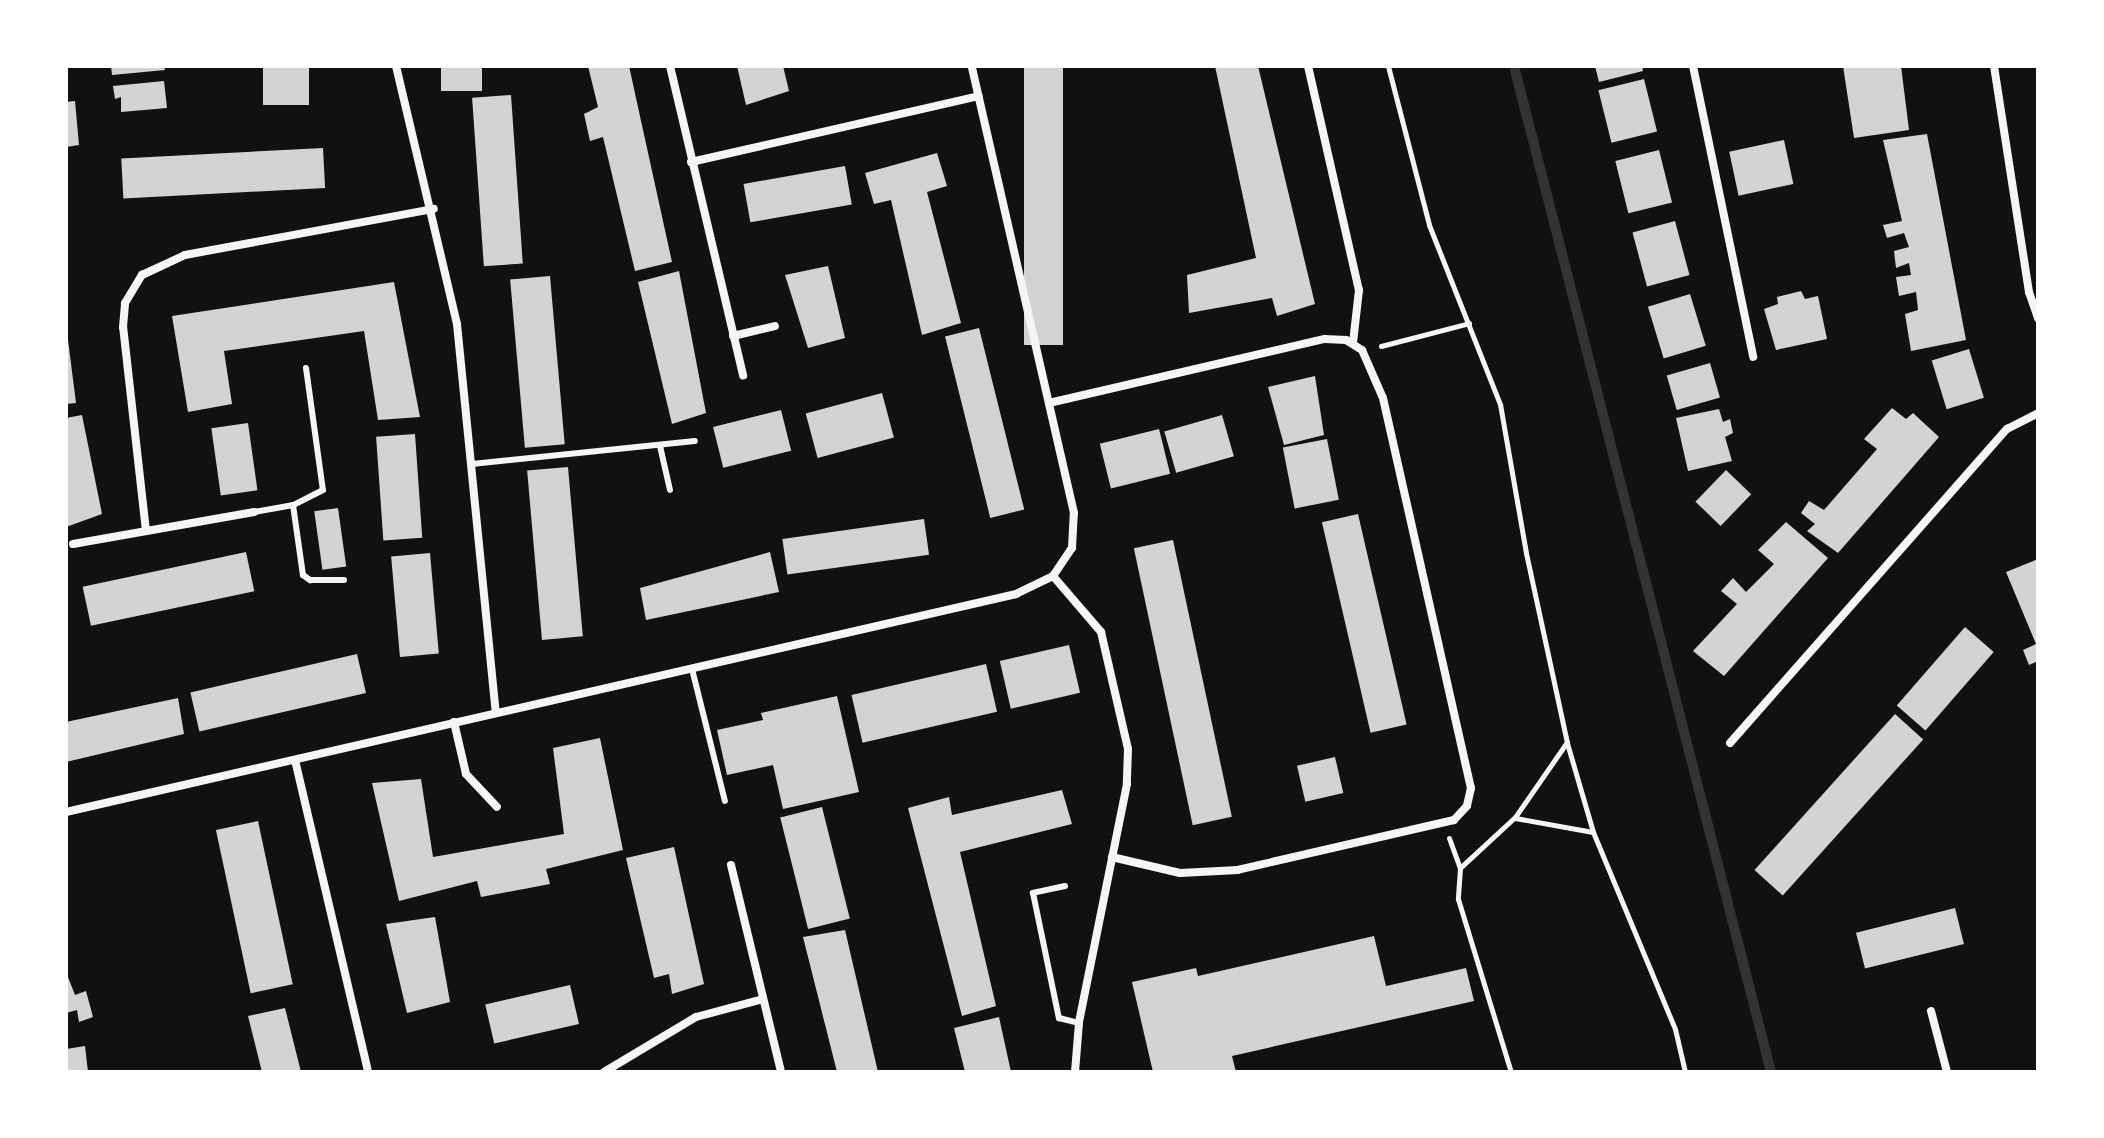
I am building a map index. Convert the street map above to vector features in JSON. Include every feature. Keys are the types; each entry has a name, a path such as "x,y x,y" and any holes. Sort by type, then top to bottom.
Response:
{"street":[{"path":"396,66 434,209 457,324 496,713"},
{"path":"670,66 743,376"},
{"path":"66,812 1027,591 1053,576 1072,548 1075,525 972,66"},
{"path":"1308,66 1359,290 1353,343"},
{"path":"1693,66 1753,357"},
{"path":"1994,66 2029,292 2038,318"},
{"path":"691,162 979,96"},
{"path":"146,531 123,327 125,303 142,275 185,255 434,209"},
{"path":"733,336 775,326"},
{"path":"1049,403 1325,339 1353,343 1362,350 1383,398 1470,781 1464,812 1445,823 1223,873 1180,873 1112,857"},
{"path":"1730,743 2007,429 2038,413"},
{"path":"73,544 254,512"},
{"path":"1053,576 1101,632 1124,726 1127,784 1079,1023 1075,1072"},
{"path":"454,722 466,774 497,807"},
{"path":"295,760 368,1072"},
{"path":"731,865 781,1072"},
{"path":"604,1072 696,1017 763,999"},
{"path":"1931,1011 1947,1072"}],"lane":[{"path":"254,512 293,505 323,490 306,368"},
{"path":"472,464 695,441"},
{"path":"660,446 670,490"},
{"path":"293,505 303,575 310,580 344,580"},
{"path":"692,669 725,801"},
{"path":"1065,886 1033,893 1059,1018 1079,1023"}],"path":[{"path":"1388,66 1429,225 1500,404 1526,553 1567,742 1593,832 1675,1029 1685,1072"},
{"path":"1362,350 1469,323"},
{"path":"1460,868 1515,817 1567,742"},
{"path":"1515,817 1593,832"},
{"path":"1445,823 1460,868 1458,899 1511,1072"}],"building":[{"path":"111,66 164,66 165,70 112,75"},
{"path":"263,66 309,66 309,105 263,105"},
{"path":"441,66 482,66 482,91 441,91"},
{"path":"588,66 629,66 672,262 635,271 603,137 590,141 584,114 598,107"},
{"path":"737,66 783,66 789,91 746,105"},
{"path":"1024,66 1063,66 1063,345 1024,345"},
{"path":"1215,66 1258,66 1315,304 1277,316 1272,298 1189,313 1187,275 1256,258"},
{"path":"1595,66 1642,66 1643,71 1599,82"},
{"path":"1843,66 1901,66 1909,130 1854,138"},
{"path":"1644,79 1657,131 1611,143 1598,90"},
{"path":"164,81 167,108 121,112 121,97 115,99 113,86"},
{"path":"511,95 523,264 484,266 472,98"},
{"path":"75,101 79,145 66,147 66,102"},
{"path":"1927,134 1966,340 1911,351 1905,314 1918,310 1916,292 1899,296 1896,277 1911,275 1909,263 1896,268 1894,251 1909,247 1904,233 1887,238 1883,225 1902,221 1883,140"},
{"path":"1784,140 1793,184 1739,196 1729,152"},
{"path":"323,148 325,188 123,199 121,159"},
{"path":"1659,150 1672,202 1628,213 1615,161"},
{"path":"937,153 947,186 927,192 961,323 922,335 891,200 874,204 865,173"},
{"path":"845,166 852,204 750,222 744,184"},
{"path":"1675,221 1689,275 1647,286 1632,232"},
{"path":"828,266 845,338 808,348 785,275"},
{"path":"679,271 706,413 672,424 638,282"},
{"path":"550,276 565,444 525,448 510,279"},
{"path":"394,282 420,417 378,420 364,331 224,351 232,404 188,412 172,316"},
{"path":"1801,291 1805,299 1818,296 1827,339 1776,350 1764,309 1778,304 1777,297"},
{"path":"1690,294 1706,346 1664,359 1648,307"},
{"path":"66,324 76,403 66,404"},
{"path":"979,328 1024,509 990,518 945,336"},
{"path":"1969,349 1984,398 1947,409 1932,360"},
{"path":"1710,363 1720,398 1677,410 1667,375"},
{"path":"1315,376 1324,435 1284,445 1268,387"},
{"path":"882,393 894,437 818,458 806,413"},
{"path":"1892,408 1906,419 1913,413 1939,437 1838,553 1807,531 1815,524 1801,513 1809,501 1824,510 1877,449 1864,439"},
{"path":"1719,409 1723,422 1730,419 1733,433 1725,437 1732,461 1688,471 1676,418"},
{"path":"781,410 791,451 723,468 713,427"},
{"path":"82,415 102,514 66,527 66,418"},
{"path":"1222,415 1234,456 1176,473 1164,432"},
{"path":"248,423 257,490 221,495 211,428"},
{"path":"1159,429 1170,474 1111,488 1100,444"},
{"path":"415,434 422,538 383,540 376,437"},
{"path":"1327,439 1339,500 1295,508 1283,448"},
{"path":"568,467 583,636 542,640 527,471"},
{"path":"1726,470 1751,494 1721,526 1695,502"},
{"path":"338,508 346,566 322,570 314,511"},
{"path":"1358,514 1407,724 1371,733 1322,522"},
{"path":"924,519 929,555 787,575 782,539"},
{"path":"1786,522 1828,558 1724,676 1693,651 1737,604 1721,591 1733,578 1746,592 1774,564 1758,550"},
{"path":"1173,540 1232,817 1193,825 1134,548"},
{"path":"246,552 254,591 91,626 83,587"},
{"path":"770,552 779,592 646,620 640,588"},
{"path":"430,553 439,654 400,657 391,556"},
{"path":"2038,559 2038,661 2029,665 2023,650 2036,644 2006,572"},
{"path":"1965,627 1994,652 1925,730 1897,705"},
{"path":"1069,645 1080,693 1011,709 1000,661"},
{"path":"357,654 366,693 199,731 190,692"},
{"path":"986,664 997,712 863,743 852,695"},
{"path":"837,696 859,792 783,809 773,765 727,775 717,730 763,720 761,713"},
{"path":"178,698 184,734 66,762 66,722"},
{"path":"1895,714 1923,739 1783,895 1754,870"},
{"path":"600,738 623,850 546,869 550,884 481,897 477,881 399,901 372,783 421,779 433,857 564,834 553,748"},
{"path":"1335,757 1343,793 1305,802 1297,766"},
{"path":"1062,790 1072,824 960,852 996,1006 962,1016 908,808 949,797 952,815"},
{"path":"822,807 850,919 808,929 780,817"},
{"path":"258,821 293,984 251,993 216,830"},
{"path":"674,847 704,984 672,994 669,974 654,978 626,858"},
{"path":"1955,908 1964,944 1865,969 1856,933"},
{"path":"435,917 450,1002 407,1013 386,924"},
{"path":"845,930 878,1072 837,1072 803,937"},
{"path":"1374,936 1386,986 1466,968 1474,1001 1232,1056 1236,1072 1153,1072 1132,982 1196,968 1198,976"},
{"path":"66,972 75,995 86,991 93,1017 79,1022 77,1010 66,1013"},
{"path":"570,985 579,1024 494,1044 485,1005"},
{"path":"285,1008 301,1072 262,1072 248,1016"},
{"path":"999,1017 1011,1072 965,1072 954,1028"},
{"path":"85,1046 88,1072 66,1072 66,1049"}],"waterway":[{"path":"1514,66 1771,1072"}]}
